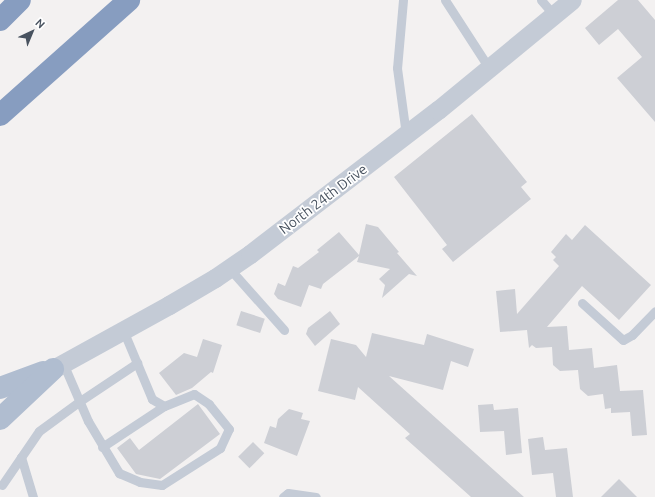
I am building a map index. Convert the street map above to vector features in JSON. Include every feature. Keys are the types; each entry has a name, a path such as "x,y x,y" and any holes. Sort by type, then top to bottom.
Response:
{"highway":[{"path":"0,20 20,0"},
{"path":"0,115 129,0"}],"main road":[{"path":"0,388 58,366"},
{"path":"0,419 58,366"}],"street":[{"name":"North 24th Drive","path":"58,366 169,305 229,268 281,231 406,135 572,0"}],"lane":[{"path":"403,0 397,68 406,135"},
{"path":"445,0 489,68"},
{"path":"541,0 554,15"},
{"path":"229,268 284,330"},
{"path":"582,303 623,340 632,335 655,311"},
{"path":"123,330 152,399 164,406"},
{"path":"2,485 39,431 80,401 137,363"},
{"path":"58,366 80,401 88,421 102,446 119,473 140,482 162,485 220,448 229,429 209,404 194,394 164,406 102,446"},
{"path":"21,457 33,497"},
{"path":"283,497 288,493 316,497"}],"building":[{"path":"618,0 638,0 655,20 655,122 617,78 642,57 618,29 599,45 585,28"},
{"path":"472,114 527,182 521,187 531,199 453,262 442,249 447,245 394,177"},
{"path":"366,224 378,227 399,252 397,253 417,276 409,274 382,298 385,285 379,279 390,269 357,262 359,256 323,284 321,289 309,285 301,307 278,299 274,294 278,283 285,286 293,266 298,268 319,252 317,250 339,232 359,255"},
{"path":"585,225 651,285 619,320 582,286 547,327 567,326 569,350 592,348 594,368 617,365 620,391 643,390 647,435 632,436 630,412 611,413 611,408 605,409 603,394 588,396 580,389 578,370 560,371 553,365 552,347 536,348 532,345 529,348 527,330 500,332 496,291 515,289 517,314 559,266 553,260 556,257 551,252 566,234 572,240"},
{"path":"241,311 265,319 260,333 236,325"},
{"path":"330,311 340,324 315,346 306,334 308,328"},
{"path":"372,333 424,345 427,334 474,349 468,367 451,361 443,390 389,376 524,497 471,497 405,438 410,434 358,387 355,400 318,391 331,339 356,345 366,357"},
{"path":"203,339 222,345 213,373 211,372 192,388 176,395 159,373 184,353 197,357"},
{"path":"198,404 220,434 160,479 136,474 117,448 130,438 139,450"},
{"path":"493,404 494,410 518,408 522,453 506,455 504,431 480,432 478,405"},
{"path":"289,409 303,413 301,419 310,421 297,456 264,443 270,426 276,428 278,419"},
{"path":"543,437 545,450 567,448 573,497 556,497 553,473 532,475 528,439"},
{"path":"253,442 264,453 249,468 238,457"},
{"path":"619,479 637,497 601,497"}]}
